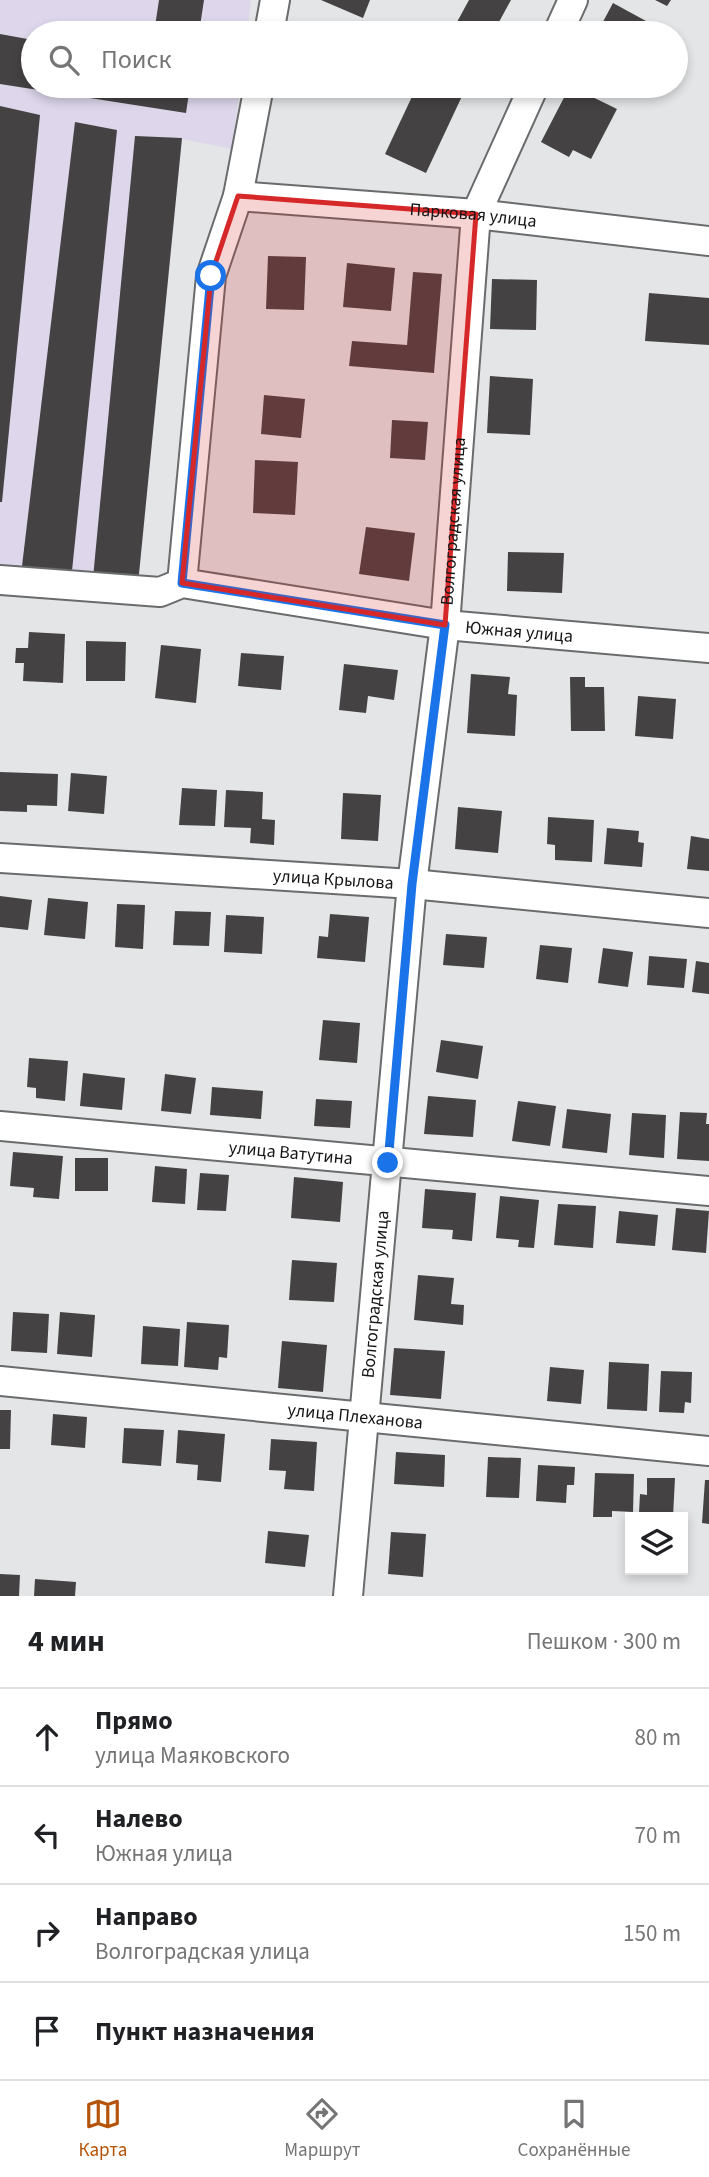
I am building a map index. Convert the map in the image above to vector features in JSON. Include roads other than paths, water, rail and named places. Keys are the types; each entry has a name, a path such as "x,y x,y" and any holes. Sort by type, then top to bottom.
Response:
{"street":[{"path":"271,21 275,0"},
{"path":"563,21 573,0"},
{"path":"182,583 211,276 239,196 257,98"},
{"name":"Волгоградская улица","path":"348,1596 412,884 445,625 476,214 529,98"},
{"name":"Парковая улица","path":"239,196 476,214 709,241"},
{"name":"Южная улица","path":"0,580 160,592 182,583 445,625 709,648"},
{"name":"улица Крылова","path":"0,858 412,884 709,913"},
{"name":"улица Ватутина","path":"0,1126 709,1191"},
{"name":"улица Плеханова","path":"0,1381 709,1451"}]}
